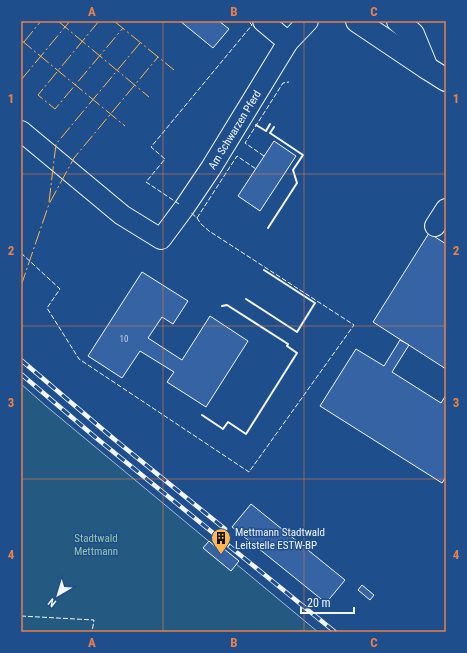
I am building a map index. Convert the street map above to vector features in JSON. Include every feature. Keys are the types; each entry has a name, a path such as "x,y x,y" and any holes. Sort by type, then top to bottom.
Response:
{"main road":[{"path":"357,21 446,80"},
{"path":"398,21 413,34 427,68"}],"street":[{"path":"263,21 288,42"},
{"name":"Am Schwarzen Pferd","path":"21,131 122,215 161,239 211,168 288,42 308,21"}],"green space":[{"name":"Stadtwald Mettmann","path":"21,384 46,406 318,632 21,632"}],"building":[{"path":"180,21 219,21 229,29 213,48"},
{"path":"274,141 296,156 260,211 238,196"},
{"path":"429,233 446,244 446,369 373,322"},
{"path":"142,272 188,301 173,324 162,317 148,338 182,360 210,316 248,341 206,407 167,382 174,372 140,351 122,378 88,356"},
{"path":"400,340 409,345 392,372 441,403 446,395 446,477 442,483 320,406 356,349 384,366"},
{"path":"251,504 345,580 326,603 232,527"},
{"name":"Mettmann Stadtwald Leitstelle ESTW-BP","path":"209,541 216,547 218,544 239,561 231,571 203,548"},
{"path":"362,585 374,595 370,600 358,590"}],"railway":[{"path":"21,360 114,439 225,529"},
{"path":"21,374 95,437 335,632"}],"fence":[{"path":"179,204 146,182 165,159 151,147 252,25 248,21"},
{"path":"264,156 245,143 283,83 289,82"},
{"path":"197,218 237,156 256,169"},
{"path":"21,253 60,289 47,308 79,359 249,472 354,325 209,231 190,212"},
{"path":"21,616 94,620 92,632"}],"wall":[{"path":"256,125 266,131 270,124"},
{"path":"268,228 297,183 293,170 303,155 270,133 274,127"},
{"path":"246,299 297,332 315,303 264,270"},
{"path":"202,415 223,429 228,422 246,434 297,353 287,346 288,344 227,305 222,306"}],"power":[{"path":"24,42 41,21"},
{"path":"58,21 149,97"},
{"path":"21,80 70,21"},
{"path":"99,21 38,95 55,109 123,28"},
{"path":"114,21 174,70"},
{"path":"21,40 125,126"},
{"path":"49,202 56,144 140,43"},
{"path":"21,286 49,204 74,158 158,57"}],"place":[{"name":"Mettmann Stadtwald Leitstelle ESTW-BP","path":"221,555"}]}
